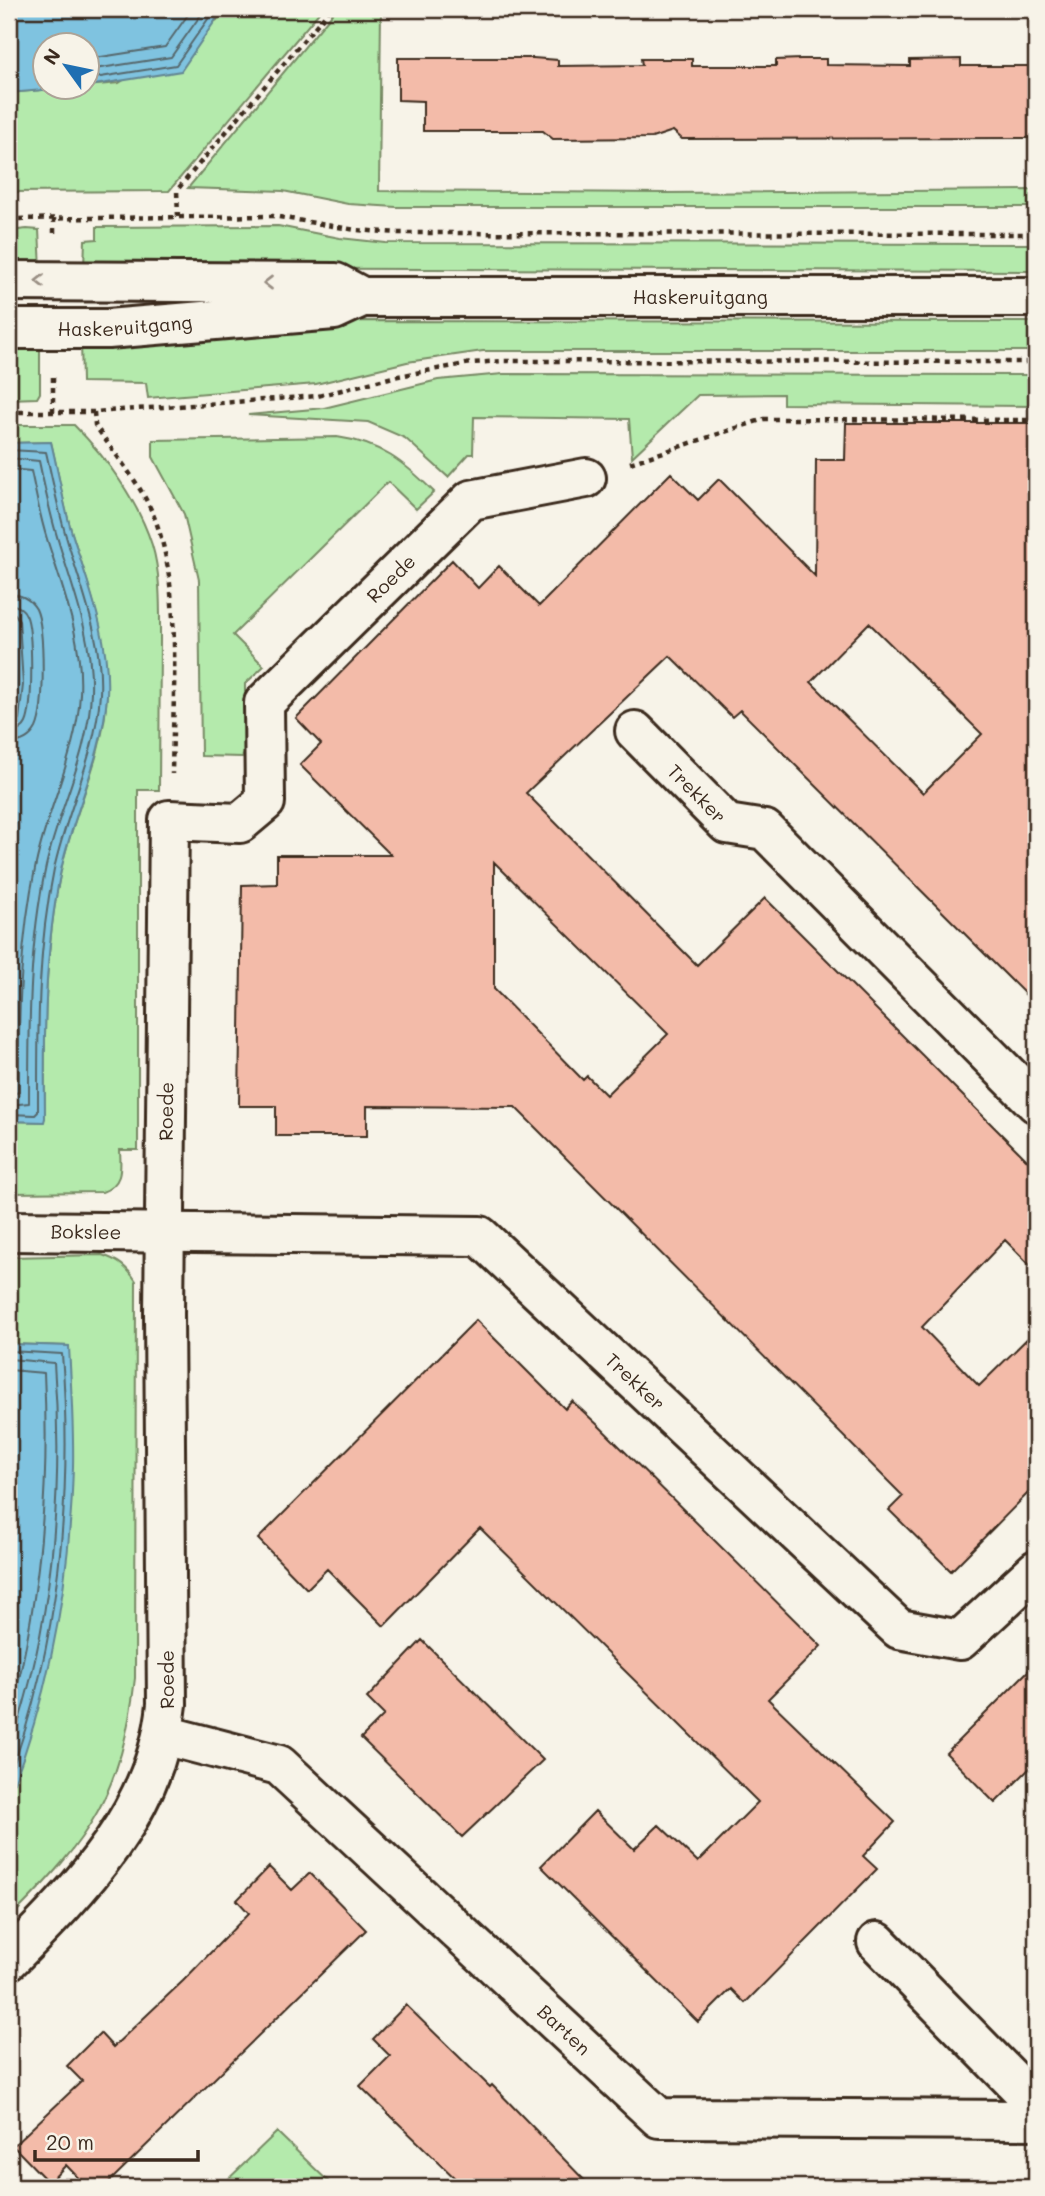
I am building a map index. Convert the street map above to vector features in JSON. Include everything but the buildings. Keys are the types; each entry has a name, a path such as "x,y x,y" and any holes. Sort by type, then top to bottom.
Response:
{"street":[{"name":"Haskeruitgang","path":"9,281 336,283 362,297"},
{"name":"Haskeruitgang","path":"9,329 107,329 334,310 362,297 1036,298"},
{"name":"Roede","path":"9,1960 75,1894 109,1852 133,1815 164,1735 167,1704 165,1230 169,820 240,822 265,802 264,703 471,500 586,478"},
{"name":"Trekker","path":"635,731 727,824 765,830 1036,1103"},
{"name":"Trekker","path":"165,1230 480,1236 899,1629 960,1640 1036,1570"},
{"name":"Bokslee","path":"9,1231 165,1230"},
{"name":"Barten","path":"164,1735 279,1765 659,2118 1036,2120"},
{"path":"877,1942 1036,2104"}],"path":[{"path":"178,217 177,190 330,9"},
{"path":"9,219 291,217 356,230 399,233 1036,234"},
{"path":"9,412 94,412 318,396 393,377 504,361 1036,362"},
{"path":"94,412 94,425 144,496 165,548 172,608 169,820"},
{"path":"586,478 764,419 1036,420"},
{"path":"9,2172 23,2187"}],"green space":[{"path":"223,9 322,9 169,191 9,192 9,93 32,91 32,102 102,102 102,85 119,83 217,20"},
{"path":"336,9 381,9 379,191 664,193 1036,190 1036,207 396,207 348,204 283,191 188,188"},
{"path":"278,226 340,238 386,243 1036,244 1036,271 84,268 85,240 97,239 97,227"},
{"path":"39,230 41,268 9,268 9,231"},
{"path":"362,321 1036,322 1036,351 483,351 407,362 316,384 148,398 146,383 82,382 81,341"},
{"path":"9,341 40,341 40,393 37,398 9,399"},
{"path":"503,374 1036,375 1036,406 783,404 783,394 698,395 632,457 629,419 474,417 473,454 469,454 448,477 405,438 368,422 248,415 324,408 438,380"},
{"path":"9,425 74,425 98,451 130,496 152,545 157,568 160,616 159,790 138,790 138,1150 120,1150 117,1181 102,1192 9,1193 9,1121 43,1122 45,1118 46,994 55,901 67,847 101,737 107,690 100,629 68,519 51,442 9,443"},
{"path":"337,437 379,449 401,463 434,492 416,509 388,482 233,635 264,666 245,684 245,752 242,757 201,756 199,580 184,514 153,457 153,440"},
{"path":"9,576 16,685 9,753"},
{"path":"102,1255 122,1265 136,1281 135,1678 121,1753 111,1784 97,1812 61,1864 9,1919 9,1796 46,1677 66,1555 69,1346 9,1344 9,1257"},
{"path":"277,2132 334,2187 220,2187"}],"water":[{"path":"9,9 223,9 181,71 102,84 102,32 32,32 32,91 9,93"},
{"path":"51,442 71,530 101,632 107,695 100,740 67,848 55,901 46,994 45,1118 44,1122 9,1121 9,753 16,685 9,576 9,443"},
{"path":"9,1344 69,1346 73,1453 68,1552 55,1635 36,1717 9,1796"}]}
